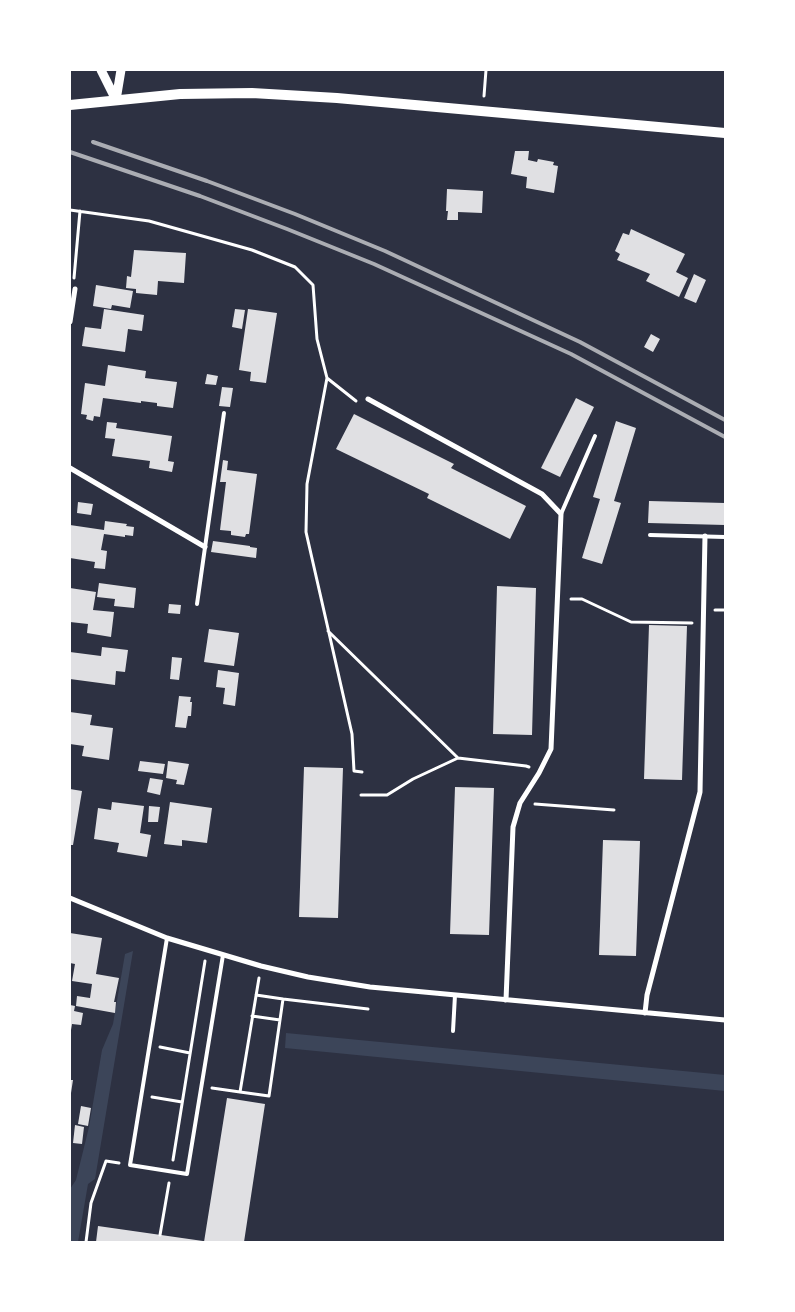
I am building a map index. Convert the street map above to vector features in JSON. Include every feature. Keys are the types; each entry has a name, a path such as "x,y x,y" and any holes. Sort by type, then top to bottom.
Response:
{"main road":[{"path":"70,105 180,94 252,93 337,98 725,132"}],"street":[{"path":"100,70 116,100"},
{"path":"116,100 121,70"},
{"path":"70,322 75,289"},
{"path":"368,399 542,494 561,514 551,749 539,773 520,803 513,828 506,1000"},
{"path":"70,468 205,547"},
{"path":"645,1013 647,995 700,792 706,536"},
{"path":"70,898 167,938 260,966 308,977 355,985 725,1020"}],"lane":[{"path":"197,604 224,413"},
{"path":"561,514 595,436"},
{"path":"650,535 725,537"},
{"path":"167,938 130,1165 187,1174 223,955"},
{"path":"453,1032 455,995"}],"path":[{"path":"483,111 486,70"},
{"path":"70,210 149,221 252,250 295,267 313,286 318,339 327,378 307,484 306,532 352,734 354,771 362,772"},
{"path":"75,289 74,272 80,211"},
{"path":"327,378 356,401 368,399"},
{"path":"558,599 582,599 631,622 704,623"},
{"path":"328,630 458,758"},
{"path":"361,795 387,795 458,758 526,766 539,773"},
{"path":"520,803 614,810"},
{"path":"160,1235 207,951"},
{"path":"240,1092 260,966"},
{"path":"256,995 368,1009"},
{"path":"201,1087 269,1096 283,999"},
{"path":"252,1016 280,1020"},
{"path":"149,1045 190,1053"},
{"path":"141,1095 182,1102"},
{"path":"86,1242 91,1204 106,1161 130,1165"}],"shaded area":[{"path":"133,951 95,1179 88,1184 78,1242 70,1242 70,1189 76,1180 89,1127 102,1050 113,1024 125,954"},
{"path":"286,1033 725,1075 725,1091 285,1048"}],"building":[{"path":"515,151 529,151 528,160 537,162 538,159 554,162 553,165 558,166 554,193 526,188 527,177 511,174"},
{"path":"447,189 483,191 482,213 458,212 458,220 447,220"},
{"path":"631,229 685,254 676,272 688,278 679,297 646,281 650,274 617,260 620,254 615,251 623,233 629,235"},
{"path":"134,250 186,253 184,283 158,281 157,295 136,293 136,289 126,288 127,276 131,277"},
{"path":"694,274 706,280 696,303 684,298"},
{"path":"96,285 133,291 130,308 112,305 111,309 93,306"},
{"path":"104,309 144,315 142,331 128,329 125,352 82,346 85,327 101,329"},
{"path":"235,309 245,310 242,329 232,327"},
{"path":"248,309 277,313 266,383 250,381 251,372 239,370"},
{"path":"651,334 660,339 653,352 644,347"},
{"path":"108,365 146,371 145,378 177,382 173,408 157,406 157,403 103,398 100,417 94,416 93,421 86,419 87,415 81,414 85,383 105,386"},
{"path":"207,374 218,376 216,385 205,384"},
{"path":"222,387 233,388 230,407 219,406"},
{"path":"576,398 594,407 560,477 541,468"},
{"path":"354,414 454,464 451,468 526,506 510,539 427,498 429,494 336,449"},
{"path":"616,421 636,428 614,501 621,503 602,564 582,558 600,499 593,497"},
{"path":"107,422 117,423 116,428 172,436 168,461 174,462 172,472 149,468 150,461 112,456 115,439 105,438"},
{"path":"223,460 228,461 227,470 257,474 249,534 246,534 245,537 231,535 231,531 220,530 226,482 220,482"},
{"path":"649,501 725,503 725,525 648,523"},
{"path":"78,502 93,504 91,515 77,513"},
{"path":"105,521 127,524 126,526 134,527 133,536 125,535 125,537 104,534 101,550 107,551 105,569 94,568 95,562 70,558 70,525 104,530"},
{"path":"213,541 257,548 256,558 211,552"},
{"path":"99,583 136,588 134,608 114,606 115,599 97,597"},
{"path":"497,586 536,588 532,735 493,734"},
{"path":"70,588 96,592 93,610 114,612 111,637 87,633 88,624 70,622"},
{"path":"169,604 181,605 180,614 168,613"},
{"path":"649,625 687,626 682,780 644,779"},
{"path":"209,629 239,633 234,666 204,662"},
{"path":"102,647 128,650 125,672 116,671 115,685 70,679 70,652 101,656"},
{"path":"172,657 182,658 179,680 170,679"},
{"path":"218,670 239,673 235,706 223,704 225,688 216,687"},
{"path":"179,696 191,697 191,716 188,716 186,728 175,727"},
{"path":"70,712 92,715 90,725 113,728 109,760 82,756 84,746 70,744"},
{"path":"140,761 165,764 163,774 138,771"},
{"path":"168,761 189,764 184,785 176,784 177,780 166,778"},
{"path":"304,767 343,768 338,918 299,917"},
{"path":"150,778 163,780 160,795 147,792"},
{"path":"455,787 494,788 489,935 450,934"},
{"path":"70,789 82,791 73,845 70,845"},
{"path":"112,802 144,806 140,833 151,835 147,857 117,852 119,843 94,839 98,808 111,810"},
{"path":"170,802 212,808 207,843 182,840 182,846 164,844"},
{"path":"149,806 160,807 158,822 148,822"},
{"path":"603,840 640,841 636,956 599,955"},
{"path":"70,933 102,938 96,974 119,978 114,1002 116,1002 115,1013 76,1006 77,996 90,998 92,984 72,981 75,964 70,963"},
{"path":"70,1005 75,1006 74,1011 83,1013 81,1025 72,1024 71,1030"},
{"path":"70,1080 73,1080 71,1093 70,1093"},
{"path":"227,1098 265,1104 244,1242 204,1242"},
{"path":"81,1106 91,1108 88,1126 78,1124"},
{"path":"75,1125 84,1127 82,1144 73,1143"},
{"path":"98,1226 203,1241 203,1242 96,1242"}],"railway":[{"path":"93,142 207,181 385,251 580,342 725,420"},
{"path":"70,152 200,196 374,264 571,354 725,437"}]}
